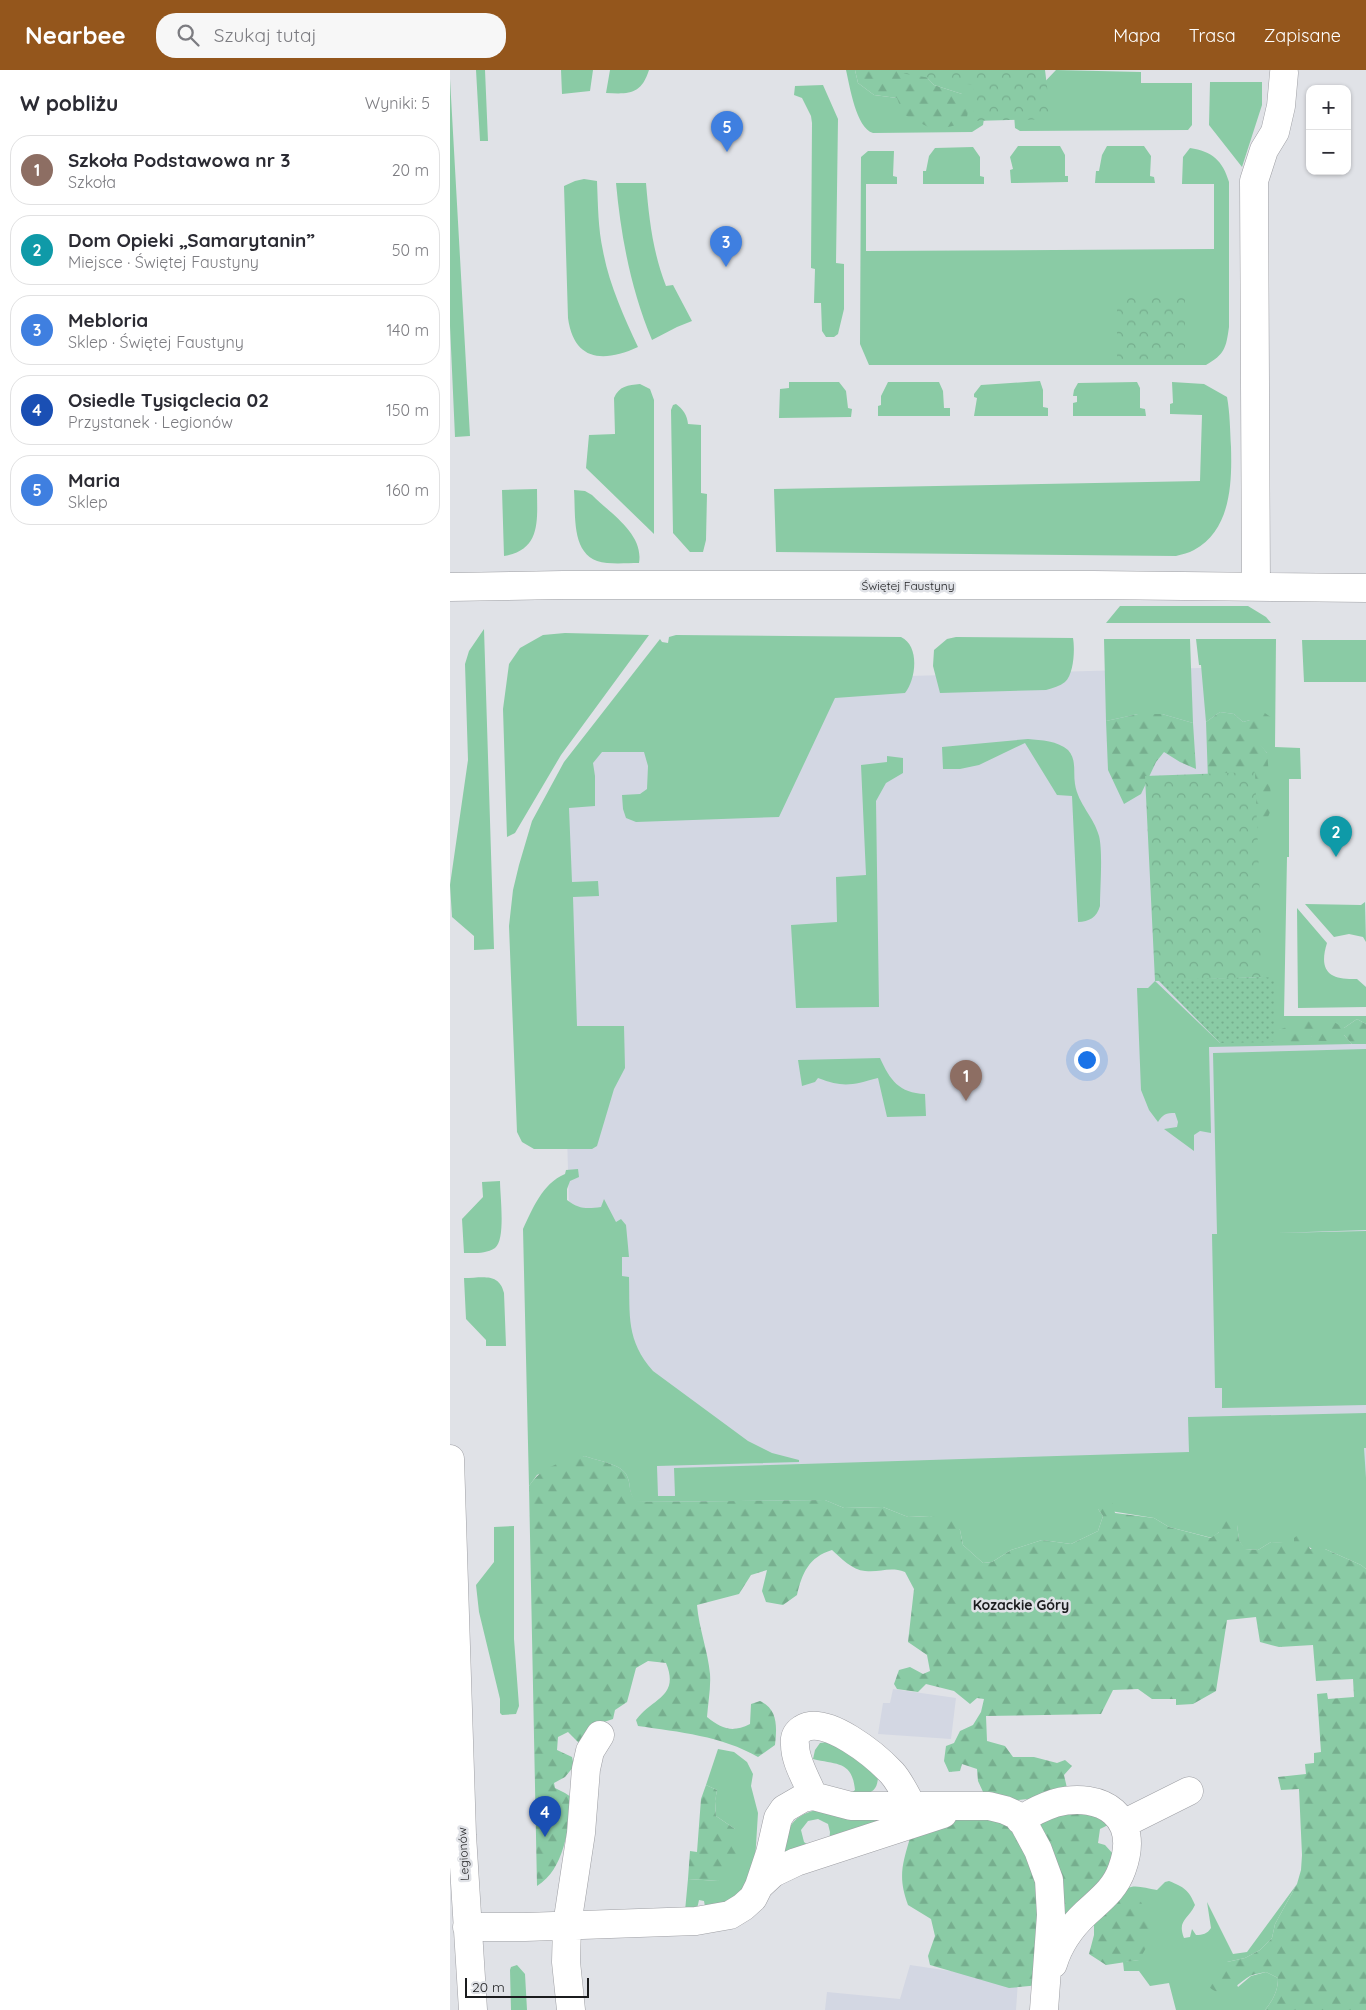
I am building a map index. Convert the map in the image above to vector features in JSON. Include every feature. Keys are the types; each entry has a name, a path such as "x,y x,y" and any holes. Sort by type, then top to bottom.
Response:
{"street":[{"path":"1256,587 1254,181 1264,150 1275,132 1281,106 1284,73"},
{"name":"Świętej Faustyny","path":"450,587 563,585 1094,585 1366,588"},
{"name":"Legionów","path":"450,1459 466,1927 473,2010"},
{"path":"813,1796 796,1755 795,1739 798,1732 804,1728 820,1726 829,1728 877,1759 893,1774 912,1806"},
{"path":"571,2010 566,1962 567,1925 581,1833 586,1769 590,1751 600,1735"},
{"path":"1123,1824 1189,1791"},
{"path":"759,1886 770,1853 778,1818 784,1809 793,1803 813,1796 851,1806 989,1806 1005,1810 1016,1815 1032,1836 1049,1880 1051,1915 1045,2000"},
{"path":"1020,1820 1040,1809 1055,1804 1071,1801 1088,1802 1105,1806 1120,1817 1126,1832 1127,1848 1118,1880 1110,1892 1085,1914 1065,1936 1055,1957 1045,2000"},
{"path":"466,1927 696,1921 730,1916 748,1902 759,1886 774,1873 796,1862 968,1806"}],"shaded area":[{"path":"1272,666 1279,1030 1366,1042 1366,1492 578,1510 557,795 600,743 836,678"},
{"path":"893,1689 956,1698 951,1739 878,1734 883,1703 890,1703"},
{"path":"910,1965 1018,1981 1016,2010 825,2010 827,1992 900,1999"}],"green space":[{"path":"476,70 485,70 488,141 480,141"},
{"path":"561,70 593,70 590,91 562,94"},
{"path":"610,70 649,70 638,89 628,93 606,93"},
{"path":"846,70 855,70 858,83 874,95 897,98 962,94 934,85 920,70 975,81 987,99 983,125 972,132 873,133 867,130 858,115"},
{"path":"855,70 920,70 934,85 962,94 969,106 966,123 934,130 903,114 897,98 874,95 858,83"},
{"path":"900,70 1045,70 1051,119 973,121 973,85 900,73"},
{"path":"1056,70 1141,72 1141,83 1192,83 1192,125 1188,130 1020,131 1015,128 1014,114"},
{"path":"450,79 470,436 455,437 450,326"},
{"path":"1210,82 1262,82 1262,105 1242,167 1209,125"},
{"path":"823,85 838,119 836,263 844,264 844,309 838,334 834,337 826,337 822,331 821,303 814,303 815,269 811,268 812,123 811,116 802,98 794,95 795,86"},
{"path":"1018,146 1060,146 1065,155 1065,176 1068,176 1068,182 1011,183 1010,170 1013,169 1010,157"},
{"path":"1107,146 1144,146 1151,156 1150,176 1154,177 1155,183 1095,183 1096,171 1099,171 1102,155"},
{"path":"973,147 980,157 980,176 984,177 984,184 923,184 923,171 926,171 929,156 935,148"},
{"path":"1190,148 1198,149 1216,158 1227,175 1229,182 1229,327 1224,350 1212,361 1206,365 869,365 860,344 861,157 868,151 894,151 893,176 897,177 897,184 866,184 866,251 1214,249 1214,184 1182,184 1183,157"},
{"path":"584,179 597,181 601,242 609,276 638,347 613,355 592,355 584,350 577,343 571,332 568,318 564,186"},
{"path":"616,183 646,183 652,236 666,286 673,285 692,321 652,340 638,302 628,263"},
{"path":"1117,296 1185,297 1185,360 1117,359"},
{"path":"1040,381 1043,390 1043,407 1048,408 1048,416 974,416 977,398 974,397 974,394 981,385"},
{"path":"789,382 839,382 846,391 848,408 852,409 851,417 779,418 780,389 789,388"},
{"path":"888,382 939,382 943,391 944,408 950,408 950,416 878,416 878,406 881,405 881,396"},
{"path":"1137,382 1140,388 1140,408 1145,409 1146,416 1073,416 1073,403 1077,402 1077,396 1073,396 1078,383"},
{"path":"1172,382 1204,384 1227,397 1229,409 1231,475 1227,504 1216,531 1192,551 1176,556 776,552 774,489 1200,481 1202,415 1170,414 1170,404 1173,403"},
{"path":"640,384 650,389 654,400 654,534 586,468 589,435 615,434 614,398 616,394 624,387"},
{"path":"676,404 684,412 688,424 701,425 701,493 707,494 706,540 703,552 690,552 673,533 671,410 673,405"},
{"path":"537,489 537,522 535,532 525,547 516,553 504,556 502,490"},
{"path":"574,490 585,491 592,495 617,517 636,543 639,563 607,563 595,560 587,554 577,536"},
{"path":"1120,606 1248,606 1266,617 1271,623 1106,623"},
{"path":"484,629 494,949 474,950 474,936 452,917 450,885 468,760 465,664 469,651"},
{"path":"565,633 649,635 561,755 515,833 507,837 503,709 509,664 520,648 543,635"},
{"path":"676,635 901,637 907,641 914,655 914,672 905,693 835,698 779,817 636,822 626,818 622,795 640,794 647,789 648,766 644,752 602,752 593,763 595,806 569,808 572,882 598,881 599,896 573,897 577,1026 624,1026 625,1068 614,1089 597,1146 592,1149 534,1149 522,1142 517,1132 509,926 513,890 519,865 532,821 564,762 660,639 662,642 668,643 669,637"},
{"path":"956,637 1073,638 1074,655 1072,667 1065,682 1046,690 940,693 933,666 934,650 947,639"},
{"path":"1104,639 1190,639 1193,723 1162,714 1138,714 1106,721"},
{"path":"1196,639 1276,639 1275,747 1300,748 1301,779 1289,779 1289,857 1287,857 1284,1016 1366,1016 1366,1024 1357,1019 1344,1028 1314,1027 1279,1030 1280,1042 1312,1036 1344,1035 1352,1044 1209,1047 1211,1133 1200,1131 1194,1135 1194,1151 1164,1129 1177,1127 1178,1122 1175,1113 1165,1115 1158,1122 1149,1110 1141,1090 1137,988 1148,988 1155,981 1220,1043 1263,977 1242,927 1267,753 1259,744 1259,733 1250,720 1243,722 1234,714 1220,712 1206,722 1201,665 1199,665"},
{"path":"1302,640 1366,640 1366,682 1304,682"},
{"path":"1253,711 1262,711 1272,718 1270,729 1259,733 1260,744 1267,753 1272,807 1261,827 1246,832 1208,780 1206,722 1220,712 1234,714 1243,722 1250,720"},
{"path":"1138,714 1162,714 1193,723 1196,769 1164,752 1156,762 1141,794 1124,804 1108,770 1106,721"},
{"path":"1028,739 1054,743 1068,750 1074,762 1074,780 1077,791 1097,829 1101,860 1100,906 1095,916 1086,921 1078,922 1072,796 1057,795 1025,743 979,765 960,769 943,769 942,747"},
{"path":"887,756 903,758 903,773 886,783 876,801 879,1007 796,1008 791,925 837,922 836,877 866,875 861,765 887,762"},
{"path":"1255,772 1263,977 1155,981 1145,776"},
{"path":"1365,902 1366,942 1363,937 1349,934 1334,937 1305,904 1361,905"},
{"path":"1297,908 1327,943 1324,961 1328,972 1340,978 1357,979 1366,987 1366,1007 1298,1008"},
{"path":"1274,978 1274,1042 1220,1043 1158,980"},
{"path":"1307,1019 1314,1027 1329,1019 1344,1028 1357,1019 1366,1024 1366,1044 1352,1044 1344,1035 1337,1041 1319,1041 1312,1036 1307,1042 1279,1042 1279,1030"},
{"path":"1366,1049 1366,1230 1277,1233 1366,1231 1366,1405 1222,1408 1222,1388 1215,1388 1212,1234 1217,1234 1213,1053"},
{"path":"880,1058 896,1084 908,1091 925,1094 926,1116 887,1117 878,1078 842,1084 818,1078 815,1082 802,1086 798,1060"},
{"path":"578,1169 579,1177 570,1181 567,1189 567,1200 579,1207 591,1208 601,1207 604,1199 616,1222 621,1219 626,1225 629,1257 622,1257 622,1276 629,1277 631,1327 638,1349 644,1360 653,1371 748,1441 772,1453 799,1460 799,1462 657,1466 658,1496 675,1496 674,1468 1189,1452 1188,1417 1366,1413 1366,1448 1364,1448 1366,1478 1366,1569 1325,1549 1313,1550 1307,1545 1271,1542 1258,1550 1244,1549 1239,1540 1237,1525 1219,1532 1212,1538 1169,1527 1154,1518 1098,1509 1103,1516 1098,1531 1071,1544 1042,1540 1011,1550 992,1562 983,1563 963,1545 960,1530 930,1516 908,1517 883,1507 844,1508 825,1500 636,1502 625,1472 615,1466 585,1456 537,1475 529,1486 523,1229 544,1190 557,1178 565,1174 566,1170"},
{"path":"500,1181 501,1227 498,1243 495,1248 488,1251 464,1253 462,1219 483,1197 482,1182"},
{"path":"483,1277 494,1279 502,1286 504,1293 506,1346 486,1346 486,1340 466,1319 464,1278"},
{"path":"585,1456 615,1466 625,1472 632,1494 637,1502 825,1500 844,1508 883,1507 908,1517 930,1516 951,1520 960,1530 963,1545 983,1563 992,1562 1011,1550 1042,1540 1071,1544 1098,1531 1103,1516 1098,1509 1099,1504 1105,1500 1113,1504 1115,1513 1154,1518 1169,1527 1211,1538 1219,1532 1219,1522 1228,1520 1237,1524 1239,1540 1245,1549 1258,1550 1271,1542 1294,1543 1294,1538 1298,1535 1303,1535 1310,1549 1325,1549 1361,1565 1366,1569 1366,2010 1265,2010 1274,1995 1278,1978 1266,1972 1250,1976 1228,1991 1223,1992 1211,1989 1205,1983 1209,1972 1227,1962 1245,1958 1260,1950 1272,1938 1275,1924 1297,1884 1301,1870 1302,1855 1299,1789 1281,1790 1278,1777 1306,1774 1305,1764 1314,1763 1314,1753 1321,1752 1317,1694 1327,1693 1328,1699 1354,1697 1353,1679 1316,1681 1313,1645 1279,1647 1260,1642 1256,1617 1227,1620 1216,1691 1193,1704 1176,1705 1176,1699 1152,1699 1138,1689 1113,1690 1101,1714 986,1716 987,1741 1005,1746 1013,1757 1034,1757 1057,1763 1065,1760 1072,1766 1064,1775 1067,1788 1065,1795 1010,1801 984,1794 978,1781 977,1769 962,1764 960,1771 949,1772 944,1761 946,1746 954,1743 960,1731 973,1725 981,1712 984,1699 977,1698 970,1704 954,1691 926,1684 918,1692 897,1689 894,1684 899,1670 910,1667 923,1674 930,1671 927,1655 908,1642 914,1589 905,1572 899,1570 860,1570 847,1563 832,1550 824,1553 812,1562 804,1573 797,1595 783,1605 766,1602 762,1591 767,1570 751,1575 739,1594 697,1605 710,1674 707,1717 722,1727 732,1729 744,1727 750,1724 751,1704 760,1701 766,1704 775,1719 775,1745 758,1757 730,1744 715,1740 638,1726 636,1720 667,1690 669,1674 666,1663 648,1661 636,1668 627,1702 615,1710 613,1719 601,1723 579,1743 568,1732 558,1737 557,1750 572,1757 574,1766 565,1777 554,1783 555,1788 574,1799 567,1835 559,1859 546,1879 537,1886 529,1486 534,1479 554,1465"},
{"path":"514,1526 514,1639 519,1706 516,1714 502,1715 500,1713 500,1699 479,1612 476,1585 494,1562 494,1527"},
{"path":"828,1742 878,1770 877,1784 872,1791 849,1795 855,1790 851,1774 847,1769 836,1764 813,1759 815,1750 820,1743"},
{"path":"718,1749 734,1752 747,1762 753,1774 751,1786 758,1813 755,1861 748,1886 734,1904 706,1912 704,1901 699,1900 696,1913 685,1911 688,1879 718,1881 735,1829 716,1816 715,1801 717,1790 706,1785"},
{"path":"706,1785 717,1790 715,1802 716,1816 735,1829 740,1845 732,1870 718,1881 688,1879 690,1851 697,1852 701,1799"},
{"path":"1090,1807 1110,1824 1100,1829 1098,1843 1105,1845 1114,1855 1107,1872 1079,1907 1059,1920 1033,1824"},
{"path":"826,1808 877,1816 880,1824 829,1844 830,1832 828,1824 818,1819 808,1821 801,1830 804,1842 813,1849 783,1862 788,1831 792,1824 804,1814"},
{"path":"957,1814 1009,1822 1038,1875 1040,1985 1009,1988 930,1965 928,1956 935,1936 931,1919 908,1905 902,1879 903,1864 910,1838"},
{"path":"1169,1881 1185,1890 1191,1896 1195,1905 1184,1920 1182,1932 1184,1938 1190,1937 1192,1929 1198,1935 1206,1933 1211,1928 1207,1902 1233,1954 1247,1952 1297,1884 1275,1924 1272,1938 1260,1950 1245,1958 1227,1962 1238,1987 1251,1976 1266,1972 1278,1978 1274,1995 1265,2010 1176,2010 1169,1983 1150,1986 1139,1971 1124,1971 1123,1962 1139,1960 1119,1895 1127,1888 1132,1887 1157,1890 1165,1882"},
{"path":"1119,1895 1141,1902 1151,1926 1151,1937 1139,1960 1106,1965 1089,1954 1094,1935 1094,1918"},
{"path":"517,1965 525,1974 527,2010 511,2010 510,1970 511,1967"}],"place":[{"name":"Maria","path":"727,152"},
{"name":"Mebloria","path":"726,267"},
{"name":"Dom Opieki „Samarytanin”","path":"1336,857"},
{"name":"Szkoła Podstawowa nr 3","path":"966,1101"},
{"name":"Osiedle Tysiąclecia 02","path":"545,1837"}],"district":[{"name":"Kozackie Góry","path":"1021,1605"}]}
